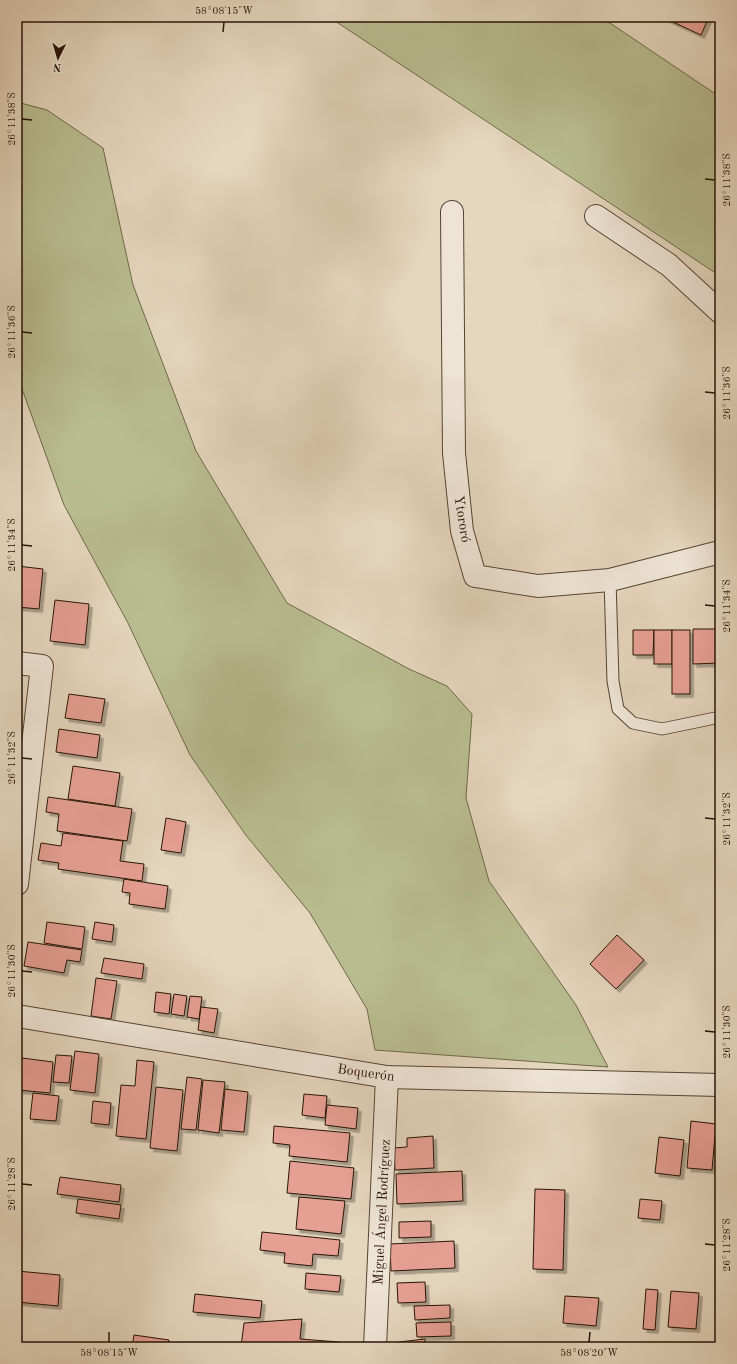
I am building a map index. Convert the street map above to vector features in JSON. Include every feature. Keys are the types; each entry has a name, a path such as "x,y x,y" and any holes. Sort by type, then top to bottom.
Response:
{"street":[{"name":"Ytororó","path":"452,212 454,453 462,531 475,576 538,586 610,580 720,552"},
{"path":"596,216 668,265 720,312"},
{"path":"17,663 42,666 17,884"},
{"name":"Boquerón","path":"17,1016 387,1077 720,1084"},
{"name":"Miguel Ángel Rodríguez","path":"375,1347 387,1077"}],"lane":[{"path":"610,580 613,682 618,709 633,723 662,730 720,718"}],"green space":[{"path":"329,17 601,17 720,97 720,276"},
{"path":"17,102 47,110 103,148 133,285 196,451 287,603 409,669 447,686 472,714 466,798 489,881 576,1005 608,1067 375,1050 367,1009 310,913 245,834 190,755 128,623 64,505 17,375"}],"building":[{"path":"662,17 709,17 701,35"},
{"path":"17,566 43,569 39,609 17,607"},
{"path":"55,600 89,604 85,645 50,641"},
{"path":"693,629 720,629 720,663 693,664"},
{"path":"633,630 654,630 653,655 633,655"},
{"path":"654,630 672,630 672,664 654,664"},
{"path":"672,630 690,630 690,694 672,694"},
{"path":"69,694 105,699 101,723 65,718"},
{"path":"59,729 100,735 97,758 56,752"},
{"path":"73,766 120,773 115,806 68,799"},
{"path":"48,797 132,809 127,841 57,831 59,814 46,812"},
{"path":"166,818 186,822 181,853 161,850"},
{"path":"63,833 123,841 120,861 144,864 142,881 58,869 59,863 38,860 41,843 61,846"},
{"path":"124,879 168,886 165,909 129,904 130,893 122,892"},
{"path":"47,922 85,927 82,949 44,943"},
{"path":"95,922 114,925 112,942 92,939"},
{"path":"617,935 644,960 616,989 590,964"},
{"path":"28,942 82,950 80,962 67,960 64,973 24,966"},
{"path":"104,958 144,964 142,979 101,973"},
{"path":"96,978 117,981 111,1019 91,1016"},
{"path":"156,992 171,994 169,1014 154,1012"},
{"path":"174,994 187,996 184,1016 171,1014"},
{"path":"190,996 202,997 199,1019 187,1017"},
{"path":"201,1007 218,1009 214,1033 198,1030"},
{"path":"75,1051 99,1054 95,1093 70,1090"},
{"path":"56,1055 72,1056 69,1083 53,1082"},
{"path":"22,1058 53,1062 50,1093 18,1090"},
{"path":"137,1060 154,1062 146,1139 116,1136 121,1085 135,1086"},
{"path":"187,1077 202,1079 196,1130 181,1129"},
{"path":"203,1080 225,1082 219,1133 198,1130"},
{"path":"156,1087 183,1090 177,1151 150,1148"},
{"path":"225,1089 248,1092 244,1132 221,1130"},
{"path":"33,1093 59,1096 56,1121 30,1119"},
{"path":"304,1094 327,1096 325,1118 302,1115"},
{"path":"93,1101 111,1103 109,1125 91,1123"},
{"path":"327,1105 358,1108 356,1129 325,1125"},
{"path":"691,1121 716,1124 712,1170 687,1168"},
{"path":"274,1126 350,1133 347,1162 289,1156 290,1145 273,1143"},
{"path":"433,1136 434,1168 395,1170 394,1148 407,1147 407,1138"},
{"path":"659,1137 684,1140 680,1176 655,1173"},
{"path":"290,1161 354,1168 351,1199 287,1193"},
{"path":"462,1171 463,1201 397,1204 396,1174"},
{"path":"60,1177 121,1185 119,1202 57,1194"},
{"path":"535,1189 565,1190 563,1270 533,1269"},
{"path":"299,1197 345,1201 341,1234 296,1229"},
{"path":"78,1199 121,1205 119,1219 76,1213"},
{"path":"640,1199 662,1201 660,1220 638,1218"},
{"path":"431,1221 431,1237 399,1238 399,1222"},
{"path":"262,1232 340,1240 338,1256 313,1254 312,1266 284,1263 285,1253 260,1250"},
{"path":"454,1241 455,1268 391,1271 390,1244"},
{"path":"17,1271 60,1275 58,1306 17,1302"},
{"path":"306,1273 341,1276 339,1292 305,1289"},
{"path":"425,1282 426,1302 398,1303 397,1283"},
{"path":"646,1289 658,1290 655,1330 643,1329"},
{"path":"671,1291 699,1293 696,1329 668,1327"},
{"path":"195,1294 262,1301 260,1318 193,1312"},
{"path":"565,1296 599,1298 596,1326 563,1323"},
{"path":"450,1305 450,1318 415,1320 414,1306"},
{"path":"302,1319 300,1339 339,1342 338,1347 241,1347 244,1323"},
{"path":"451,1322 451,1336 417,1337 416,1323"},
{"path":"134,1335 169,1340 168,1347 132,1347"},
{"path":"425,1339 425,1347 399,1347 399,1342"}]}
